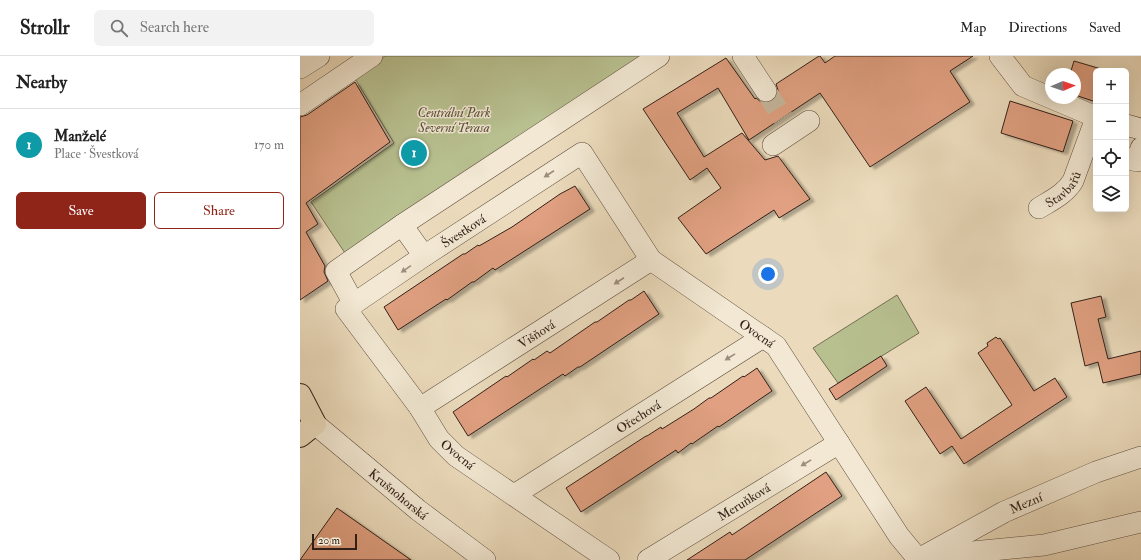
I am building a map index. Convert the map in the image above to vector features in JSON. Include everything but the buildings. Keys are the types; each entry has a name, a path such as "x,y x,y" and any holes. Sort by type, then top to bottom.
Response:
{"main road":[{"name":"Krušnohorská","path":"300,395 305,424"}],"street":[{"path":"300,68 319,56"},
{"path":"300,105 372,56"},
{"path":"424,256 402,225 659,56"},
{"path":"743,56 766,91"},
{"path":"1000,56 1022,86 1093,117"},
{"path":"773,145 795,124"},
{"path":"1129,126 1141,128"},
{"name":"Stavbařů","path":"1039,208 1061,195 1074,181 1093,127"},
{"path":"1129,159 1137,161 1141,148"},
{"name":"Ovocná","path":"582,153 651,260 776,346 899,536 917,560"},
{"name":"Švestková","path":"350,307 424,256 582,153"},
{"name":"Ovocná","path":"402,225 336,271 350,307 420,408 439,440 456,456 609,560"},
{"name":"Višňová","path":"420,408 651,260"},
{"name":"Ořechová","path":"514,495 763,336"},
{"name":"Krušnohorská","path":"305,424 418,510 464,554 485,560"},
{"name":"Meruňková","path":"648,560 839,442"},
{"name":"Mezní","path":"917,560 1004,512 1096,472 1141,456"},
{"path":"948,560 962,553 1044,545 1141,522"}],"green space":[{"name":"Centrální Park Severní Terasa","path":"385,56 670,56 435,209 355,268 311,202 394,143 354,77"},
{"path":"897,295 919,333 838,383 813,348"}],"tunnel":[{"path":"766,91 783,118"}],"place":[{"name":"Manželé","path":"414,153"}]}
